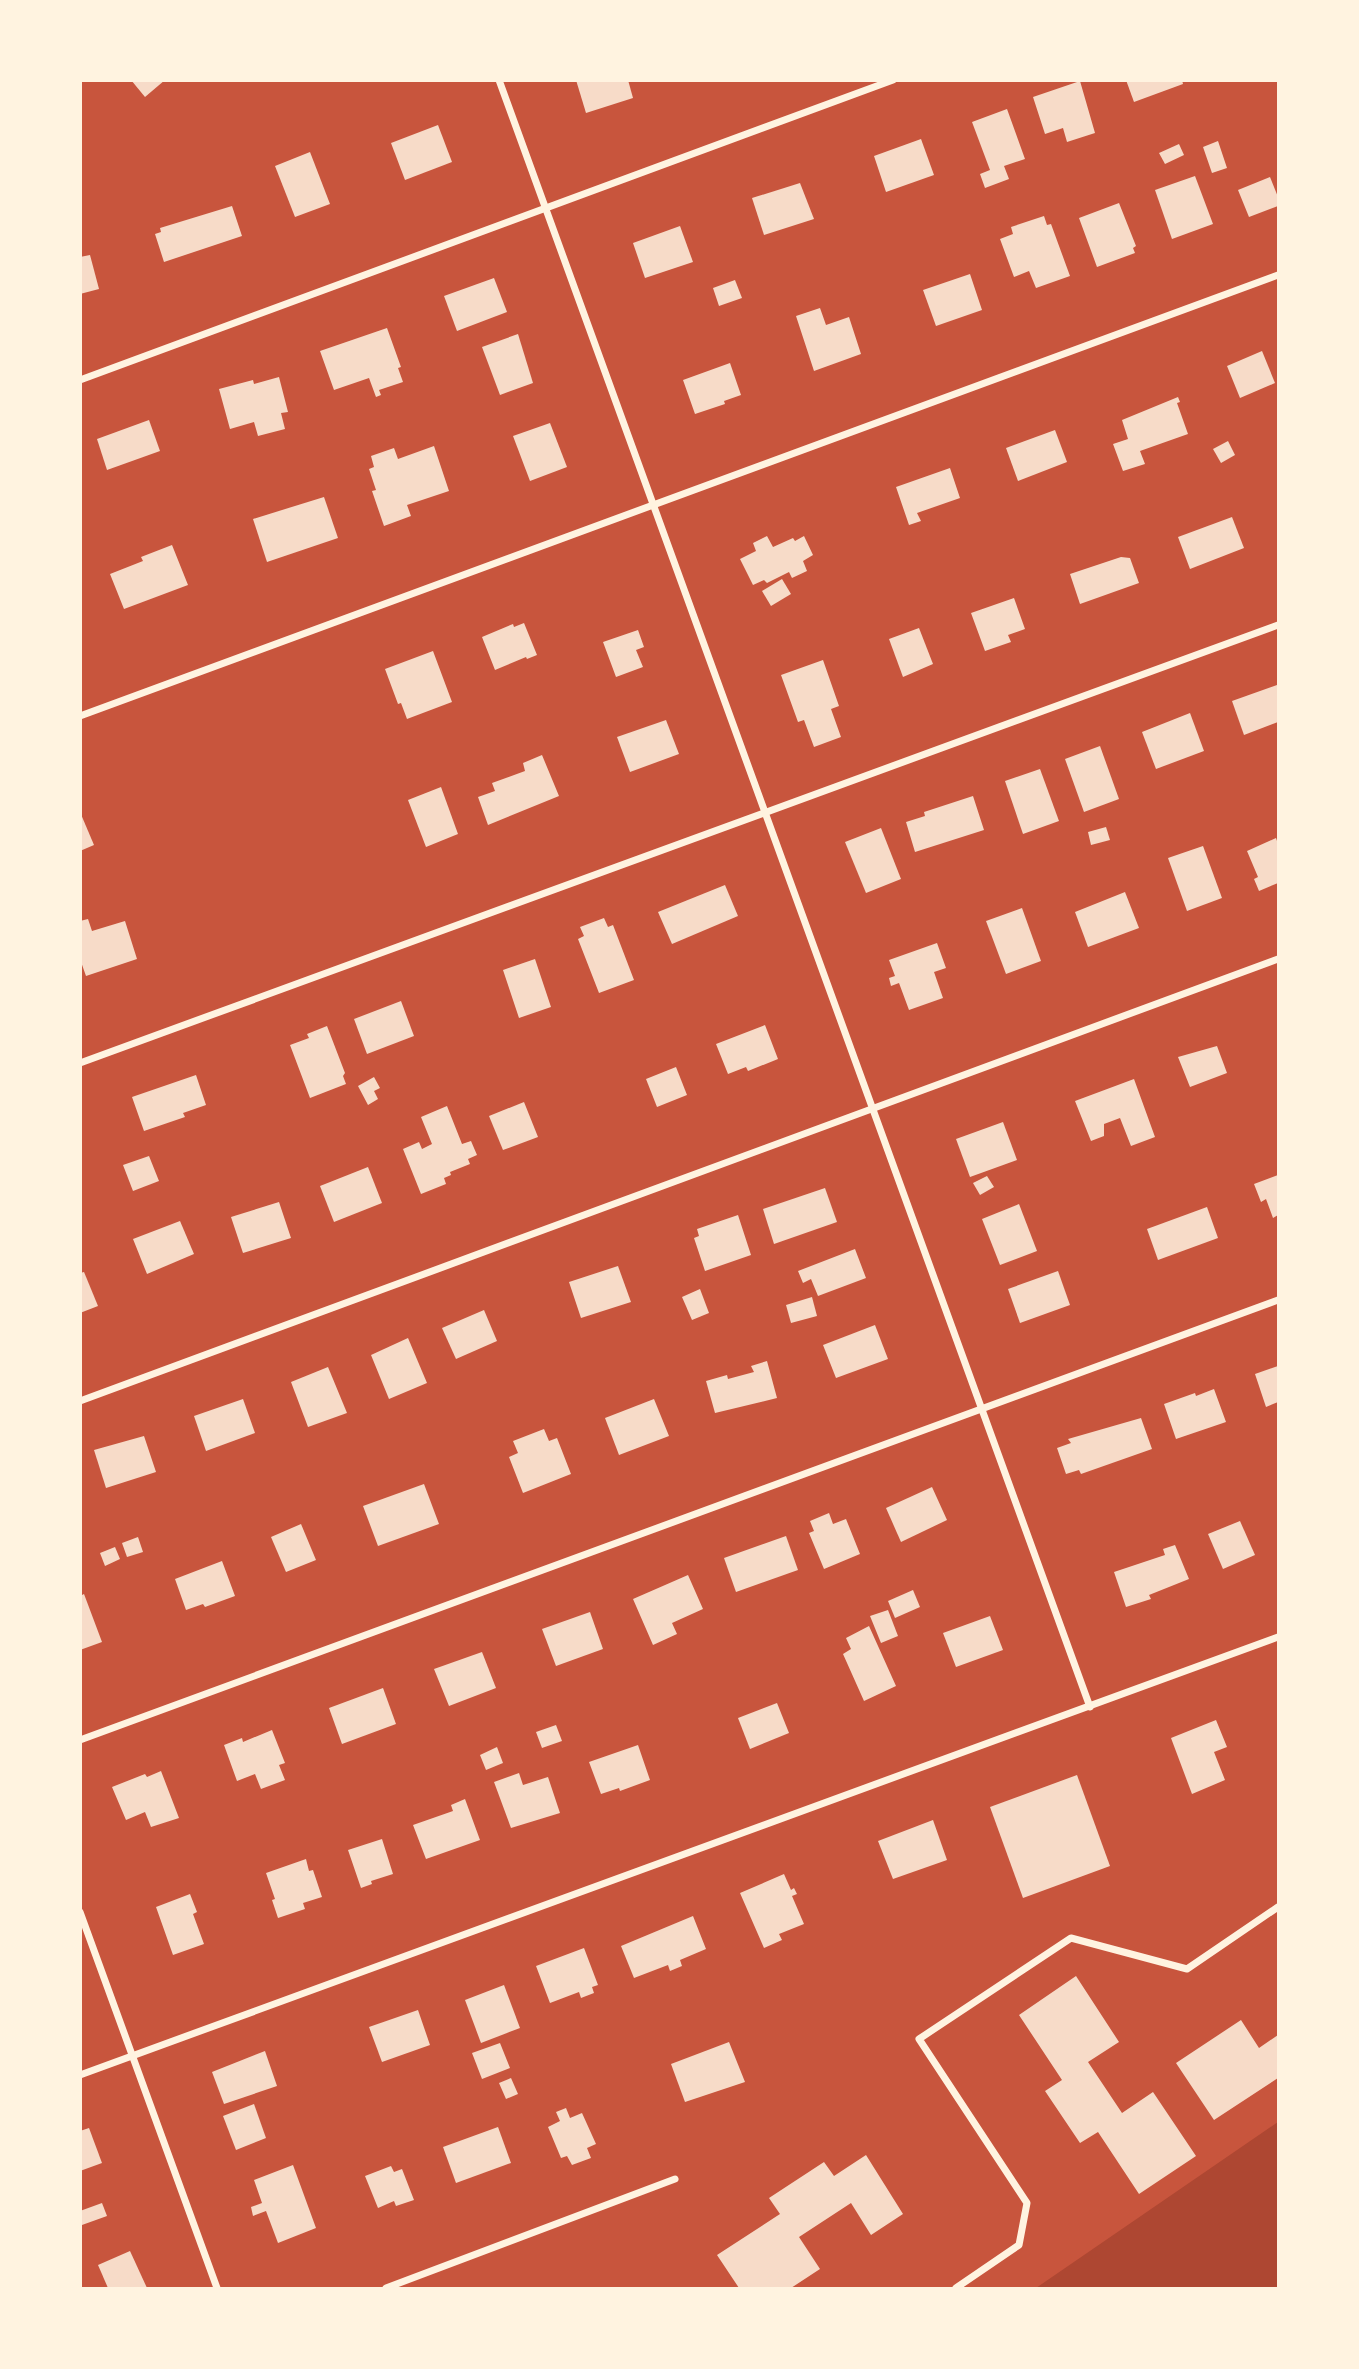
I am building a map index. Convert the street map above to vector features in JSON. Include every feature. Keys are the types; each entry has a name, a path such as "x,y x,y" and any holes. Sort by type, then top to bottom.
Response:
{"street":[{"path":"499,80 1090,1707"},
{"path":"80,380 547,210 893,80"},
{"path":"80,716 1279,275"},
{"path":"80,1063 1279,625"},
{"path":"80,1401 1279,959"},
{"path":"80,1740 1279,1300"},
{"path":"80,2075 1279,1637"},
{"path":"956,2288 1019,2245 1027,2203 919,2039 1071,1938 1186,1969 1279,1907"},
{"path":"80,1912 217,2288"},
{"path":"386,2288 676,2179"}],"shaded area":[{"path":"1278,2122 1278,2288 1036,2288"}],"building":[{"path":"131,80 165,80 145,97"},
{"path":"576,80 628,80 633,98 586,113"},
{"path":"1126,80 1182,80 1183,84 1134,102"},
{"path":"1080,81 1095,133 1067,142 1063,128 1045,134 1033,97"},
{"path":"1007,109 1025,159 1004,166 1009,179 985,188 980,174 990,170 972,122"},
{"path":"438,125 452,162 405,180 391,143"},
{"path":"921,139 934,175 886,192 874,156"},
{"path":"1218,141 1227,168 1212,173 1203,147"},
{"path":"1179,144 1184,155 1165,164 1159,153"},
{"path":"310,152 330,204 295,217 275,166"},
{"path":"1195,176 1213,224 1172,239 1155,190"},
{"path":"1270,177 1278,197 1278,206 1249,217 1238,190"},
{"path":"800,183 814,219 764,235 752,198"},
{"path":"1119,203 1136,246 1133,248 1135,253 1097,267 1079,218"},
{"path":"232,206 242,236 164,262 155,234 161,232 160,228"},
{"path":"1044,216 1047,225 1051,224 1070,276 1036,288 1029,271 1014,277 1000,239 1013,234 1011,227"},
{"path":"680,226 693,262 645,278 633,243"},
{"path":"90,255 99,289 80,294 80,257"},
{"path":"970,274 982,310 936,326 923,290"},
{"path":"494,278 507,312 457,331 444,296"},
{"path":"735,280 742,298 719,306 713,288"},
{"path":"820,308 826,325 849,317 861,354 814,371 796,316"},
{"path":"387,328 401,367 398,368 403,382 379,390 381,395 376,397 369,378 334,390 320,351"},
{"path":"518,334 533,383 500,395 482,347"},
{"path":"1262,351 1275,383 1240,398 1227,366"},
{"path":"730,363 741,395 724,401 725,404 695,414 683,380"},
{"path":"279,377 288,412 281,413 285,429 258,436 254,422 230,429 219,389 253,380 254,384"},
{"path":"1178,397 1180,402 1177,403 1188,434 1140,451 1145,464 1123,471 1113,444 1128,439 1122,420"},
{"path":"149,420 160,451 107,470 97,439"},
{"path":"550,423 567,467 530,481 513,436"},
{"path":"1055,430 1067,462 1018,481 1006,448"},
{"path":"1228,441 1235,455 1221,463 1213,449"},
{"path":"434,446 449,491 407,505 411,516 384,526 372,491 376,490 369,469 374,467 371,456 394,448 398,459"},
{"path":"950,468 960,498 917,513 921,521 909,525 896,487"},
{"path":"324,497 338,538 267,562 253,519"},
{"path":"1232,517 1244,548 1190,569 1178,537"},
{"path":"767,536 773,547 804,536 813,555 803,561 807,571 792,578 789,572 767,583 764,580 753,585 740,559 756,551 753,543"},
{"path":"172,545 188,585 124,609 110,574 143,561 141,557"},
{"path":"1121,557 1130,558 1139,583 1080,604 1070,574"},
{"path":"782,579 791,594 771,606 762,591"},
{"path":"1014,598 1025,629 1008,635 1011,642 985,651 971,613"},
{"path":"524,623 537,655 495,670 482,637 513,624 514,627"},
{"path":"919,628 933,664 903,677 889,639"},
{"path":"638,630 644,647 636,650 643,667 616,677 603,642"},
{"path":"433,651 452,702 407,719 401,703 398,704 385,669"},
{"path":"823,660 839,706 831,709 841,737 814,747 804,720 798,722 781,675"},
{"path":"1277,685 1278,722 1244,735 1232,701"},
{"path":"1190,713 1204,751 1156,769 1142,732"},
{"path":"666,720 679,754 630,772 617,737"},
{"path":"1100,746 1119,799 1084,812 1065,759"},
{"path":"542,755 559,796 488,825 478,797 495,791 492,783 525,771 523,763"},
{"path":"1040,769 1059,821 1023,834 1005,781"},
{"path":"441,787 458,834 426,847 408,800"},
{"path":"973,796 984,830 915,852 906,822 925,816 924,812"},
{"path":"80,812 94,845 80,851"},
{"path":"1106,827 1110,840 1091,845 1088,832"},
{"path":"881,828 901,879 866,893 845,842"},
{"path":"1276,838 1278,883 1259,891 1254,879 1258,877 1247,851"},
{"path":"1203,846 1222,898 1187,911 1168,858"},
{"path":"725,885 738,916 672,944 658,912"},
{"path":"1125,892 1139,928 1088,947 1075,912"},
{"path":"1022,908 1041,961 1006,974 986,921"},
{"path":"604,918 608,927 613,925 634,980 599,993 578,939 584,936 580,927"},
{"path":"88,919 92,931 125,921 137,959 86,976 80,959 80,921"},
{"path":"937,943 946,968 934,972 943,998 909,1010 899,983 891,986 889,978 895,976 889,960"},
{"path":"535,959 551,1007 519,1018 503,970"},
{"path":"401,1001 414,1036 367,1054 354,1019"},
{"path":"765,1025 778,1059 748,1071 746,1067 728,1074 716,1044"},
{"path":"327,1026 345,1073 343,1076 346,1084 310,1098 290,1045 309,1038 307,1034"},
{"path":"1217,1046 1227,1073 1190,1087 1178,1057"},
{"path":"676,1067 687,1095 657,1107 646,1079"},
{"path":"196,1075 206,1105 183,1113 185,1117 144,1131 132,1097"},
{"path":"374,1077 380,1088 374,1091 378,1099 368,1105 358,1086"},
{"path":"1134,1079 1155,1137 1131,1146 1120,1118 1104,1124 1104,1136 1091,1141 1075,1101"},
{"path":"524,1102 538,1137 503,1150 489,1116"},
{"path":"447,1106 462,1144 471,1141 477,1155 468,1159 470,1164 450,1172 451,1175 444,1178 446,1184 421,1194 403,1149 419,1142 422,1149 432,1144 421,1117"},
{"path":"1003,1122 1017,1160 970,1177 956,1139"},
{"path":"149,1156 159,1181 133,1191 123,1165"},
{"path":"368,1167 382,1203 334,1222 320,1186"},
{"path":"1278,1175 1278,1215 1273,1218 1266,1199 1261,1202 1254,1184"},
{"path":"987,1176 994,1187 980,1195 973,1183"},
{"path":"825,1188 837,1222 774,1244 763,1209"},
{"path":"279,1202 291,1238 243,1253 231,1217"},
{"path":"1019,1204 1037,1251 1000,1265 982,1219"},
{"path":"1207,1207 1218,1238 1158,1260 1147,1229"},
{"path":"738,1215 751,1255 705,1271 694,1238 699,1236 697,1229"},
{"path":"180,1221 194,1254 147,1274 133,1239"},
{"path":"855,1249 866,1278 818,1296 811,1279 803,1283 798,1271"},
{"path":"618,1266 631,1302 581,1318 569,1282"},
{"path":"1058,1271 1070,1305 1020,1323 1008,1289"},
{"path":"84,1272 98,1306 80,1313 80,1273"},
{"path":"700,1289 709,1313 692,1320 682,1297"},
{"path":"812,1297 817,1316 791,1323 786,1305"},
{"path":"484,1310 497,1341 456,1359 442,1328"},
{"path":"875,1325 888,1359 836,1378 823,1345"},
{"path":"408,1338 427,1383 389,1399 371,1355"},
{"path":"767,1361 777,1398 715,1413 706,1381 754,1372 751,1366"},
{"path":"1278,1366 1278,1402 1266,1407 1255,1374"},
{"path":"328,1367 347,1413 308,1427 291,1382"},
{"path":"1214,1389 1226,1422 1176,1439 1164,1404"},
{"path":"243,1399 255,1433 206,1451 194,1416"},
{"path":"654,1399 669,1436 619,1455 605,1418"},
{"path":"1141,1418 1152,1449 1081,1474 1079,1470 1066,1474 1057,1448 1071,1443 1068,1439"},
{"path":"544,1429 549,1441 557,1438 571,1474 523,1493 509,1457 518,1453 513,1441"},
{"path":"144,1436 156,1472 106,1488 94,1450"},
{"path":"424,1484 439,1524 378,1546 363,1506"},
{"path":"932,1487 947,1520 901,1542 886,1508"},
{"path":"829,1513 833,1524 846,1519 860,1554 824,1569 809,1533 814,1531 810,1521"},
{"path":"1240,1521 1255,1555 1223,1569 1208,1534"},
{"path":"301,1524 316,1560 286,1572 271,1537"},
{"path":"786,1536 798,1570 736,1592 724,1558"},
{"path":"138,1537 143,1552 127,1557 122,1543"},
{"path":"1175,1545 1189,1579 1149,1595 1151,1599 1126,1607 1114,1572 1165,1555 1163,1549"},
{"path":"115,1547 120,1559 105,1566 100,1553"},
{"path":"222,1561 235,1596 205,1607 203,1604 186,1610 175,1579"},
{"path":"688,1575 703,1609 672,1623 677,1634 653,1645 633,1599"},
{"path":"913,1590 920,1607 895,1618 888,1601"},
{"path":"84,1594 102,1642 80,1650 80,1596"},
{"path":"888,1610 898,1636 881,1643 870,1616"},
{"path":"590,1612 603,1649 556,1666 542,1629"},
{"path":"990,1616 1003,1650 956,1667 943,1633"},
{"path":"869,1626 896,1686 864,1701 843,1654 851,1649 846,1638"},
{"path":"482,1652 496,1688 449,1706 434,1669"},
{"path":"383,1688 396,1724 342,1744 329,1708"},
{"path":"777,1703 789,1733 750,1749 738,1718"},
{"path":"1216,1720 1227,1747 1214,1752 1225,1780 1192,1794 1171,1738"},
{"path":"556,1725 562,1741 542,1748 536,1732"},
{"path":"272,1730 285,1763 279,1765 285,1780 261,1789 255,1774 237,1781 224,1745 242,1738 243,1742"},
{"path":"638,1745 650,1780 620,1791 619,1788 601,1794 589,1762"},
{"path":"497,1747 503,1763 486,1770 480,1755"},
{"path":"161,1771 179,1818 151,1827 145,1812 126,1820 112,1787 145,1774 147,1777"},
{"path":"519,1773 523,1785 548,1777 560,1813 511,1828 494,1782"},
{"path":"1077,1775 1110,1866 1023,1898 990,1807"},
{"path":"465,1799 480,1840 426,1859 413,1825 453,1811 451,1805"},
{"path":"933,1820 947,1860 893,1879 878,1841"},
{"path":"382,1839 393,1874 371,1881 372,1884 361,1888 348,1850"},
{"path":"306,1859 309,1871 313,1870 322,1897 303,1903 305,1909 278,1918 266,1873"},
{"path":"784,1874 791,1890 794,1888 797,1894 792,1896 804,1924 779,1934 782,1940 764,1948 740,1893"},
{"path":"190,1894 197,1912 193,1914 204,1944 173,1955 156,1907"},
{"path":"693,1916 706,1949 680,1960 682,1966 670,1971 668,1965 634,1978 621,1946"},
{"path":"584,1948 598,1985 592,1987 594,1993 581,1998 579,1992 550,2003 536,1966"},
{"path":"1076,1976 1119,2042 1088,2062 1122,2113 1153,2092 1196,2156 1139,2194 1098,2132 1080,2143 1045,2091 1062,2080 1019,2015"},
{"path":"504,1985 520,2028 481,2043 465,2000"},
{"path":"418,2010 430,2045 382,2062 369,2027"},
{"path":"1241,2020 1259,2048 1278,2035 1278,2078 1214,2120 1176,2063"},
{"path":"729,2042 745,2082 685,2102 671,2064"},
{"path":"500,2043 510,2068 482,2079 472,2053"},
{"path":"265,2051 277,2086 224,2104 212,2072"},
{"path":"511,2078 518,2094 506,2099 499,2083"},
{"path":"254,2104 266,2138 236,2150 223,2116"},
{"path":"566,2108 570,2118 582,2113 596,2144 587,2148 591,2158 572,2165 567,2156 561,2158 548,2127 560,2121 556,2112"},
{"path":"498,2127 511,2163 456,2183 443,2147"},
{"path":"89,2128 102,2163 80,2171 80,2131"},
{"path":"866,2155 903,2214 871,2235 851,2203 799,2237 820,2269 791,2288 739,2288 717,2255 780,2214 769,2198 824,2162 834,2176"},
{"path":"293,2165 316,2228 278,2243 266,2211 253,2216 251,2207 262,2203 254,2180"},
{"path":"391,2166 394,2172 402,2169 414,2200 396,2206 394,2201 378,2208 365,2176"},
{"path":"102,2203 107,2216 82,2225 80,2211"},
{"path":"130,2251 147,2288 108,2288 98,2265"}]}
